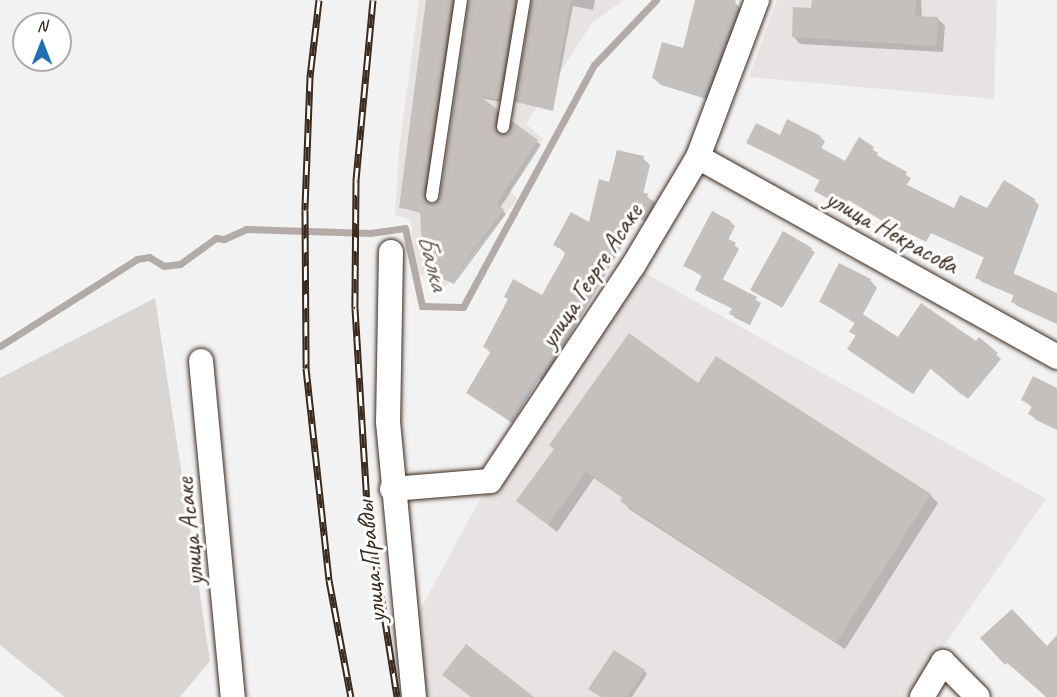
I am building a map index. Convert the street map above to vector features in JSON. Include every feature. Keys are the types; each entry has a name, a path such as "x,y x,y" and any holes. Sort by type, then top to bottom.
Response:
{"street":[{"name":"улица Георге Асаке","path":"392,489 490,481 633,266 698,157 757,0"},
{"name":"улица Некрасова","path":"698,157 1057,357"},
{"name":"улица Правды","path":"391,252 388,422 392,489 414,697"},
{"name":"улица Асаке","path":"201,361 232,697"},
{"path":"922,697 943,662 978,697"}],"lane":[{"path":"432,196 460,0"},
{"path":"503,127 524,0"}],"shaded area":[{"path":"419,0 624,0 592,23 526,124 543,139 510,191 518,199 444,288 415,271 411,220 395,215 399,150"},
{"path":"777,0 997,0 994,99 749,77"},
{"path":"633,266 1046,499 908,697 414,697 407,634 490,481"},
{"path":"155,298 210,661 180,697 65,697 0,645 0,378"}],"building":[{"path":"426,0 453,0 424,195 426,202 434,204 440,197 469,0 516,0 499,100 480,96 498,110 495,126 498,134 509,133 512,121 538,140 497,203 504,210 450,281 423,270 420,211 399,208"},
{"path":"532,0 571,0 551,109 515,102"},
{"path":"695,0 736,0 726,40 719,38 703,93 652,78 662,42 683,48"},
{"path":"812,0 916,0 915,16 938,17 936,46 792,37 793,7 811,8"},
{"path":"787,119 821,136 816,145 845,161 859,137 874,147 871,152 907,172 901,182 954,208 960,195 987,208 1004,180 1035,199 1008,271 1057,293 1057,322 1011,302 1014,294 975,278 984,257 926,229 921,239 887,224 843,196 838,204 814,191 820,179 746,143 756,123 780,135"},
{"path":"617,150 644,156 635,190 648,194 643,215 631,212 535,375 531,373 504,417 466,393 491,351 483,347 508,299 504,297 513,279 542,295 566,252 553,245 571,212 589,222 599,179 609,182"},
{"path":"712,211 731,221 723,236 736,243 718,277 757,297 745,321 729,314 732,308 695,290 702,275 683,266"},
{"path":"783,231 812,248 779,306 750,290"},
{"path":"839,263 871,279 850,318 819,302"},
{"path":"921,303 976,341 979,337 998,353 962,395 926,365 908,391 847,349 856,335 849,332 861,313 898,337"},
{"path":"629,333 698,383 716,356 931,494 836,643 620,501 622,497 586,471 548,525 516,501 554,449 549,445"},
{"path":"1033,376 1057,388 1057,406 1048,424 1028,414 1032,406 1021,400"},
{"path":"1012,609 1047,646 1057,635 1057,686 1047,697 1007,663 1005,665 980,638"},
{"path":"466,644 534,697 471,697 442,675"},
{"path":"614,650 645,670 627,697 601,697 588,689"}],"waterway":[{"name":"Балка","path":"0,346 137,259 149,257 164,266 180,264 216,238 224,239 246,229 370,233 405,228 422,306 463,307 594,65 656,0"}],"railway":[{"path":"319,0 310,77 305,210 306,368 329,580 351,697"},
{"path":"373,0 356,181 355,308 367,507 397,697"}]}
